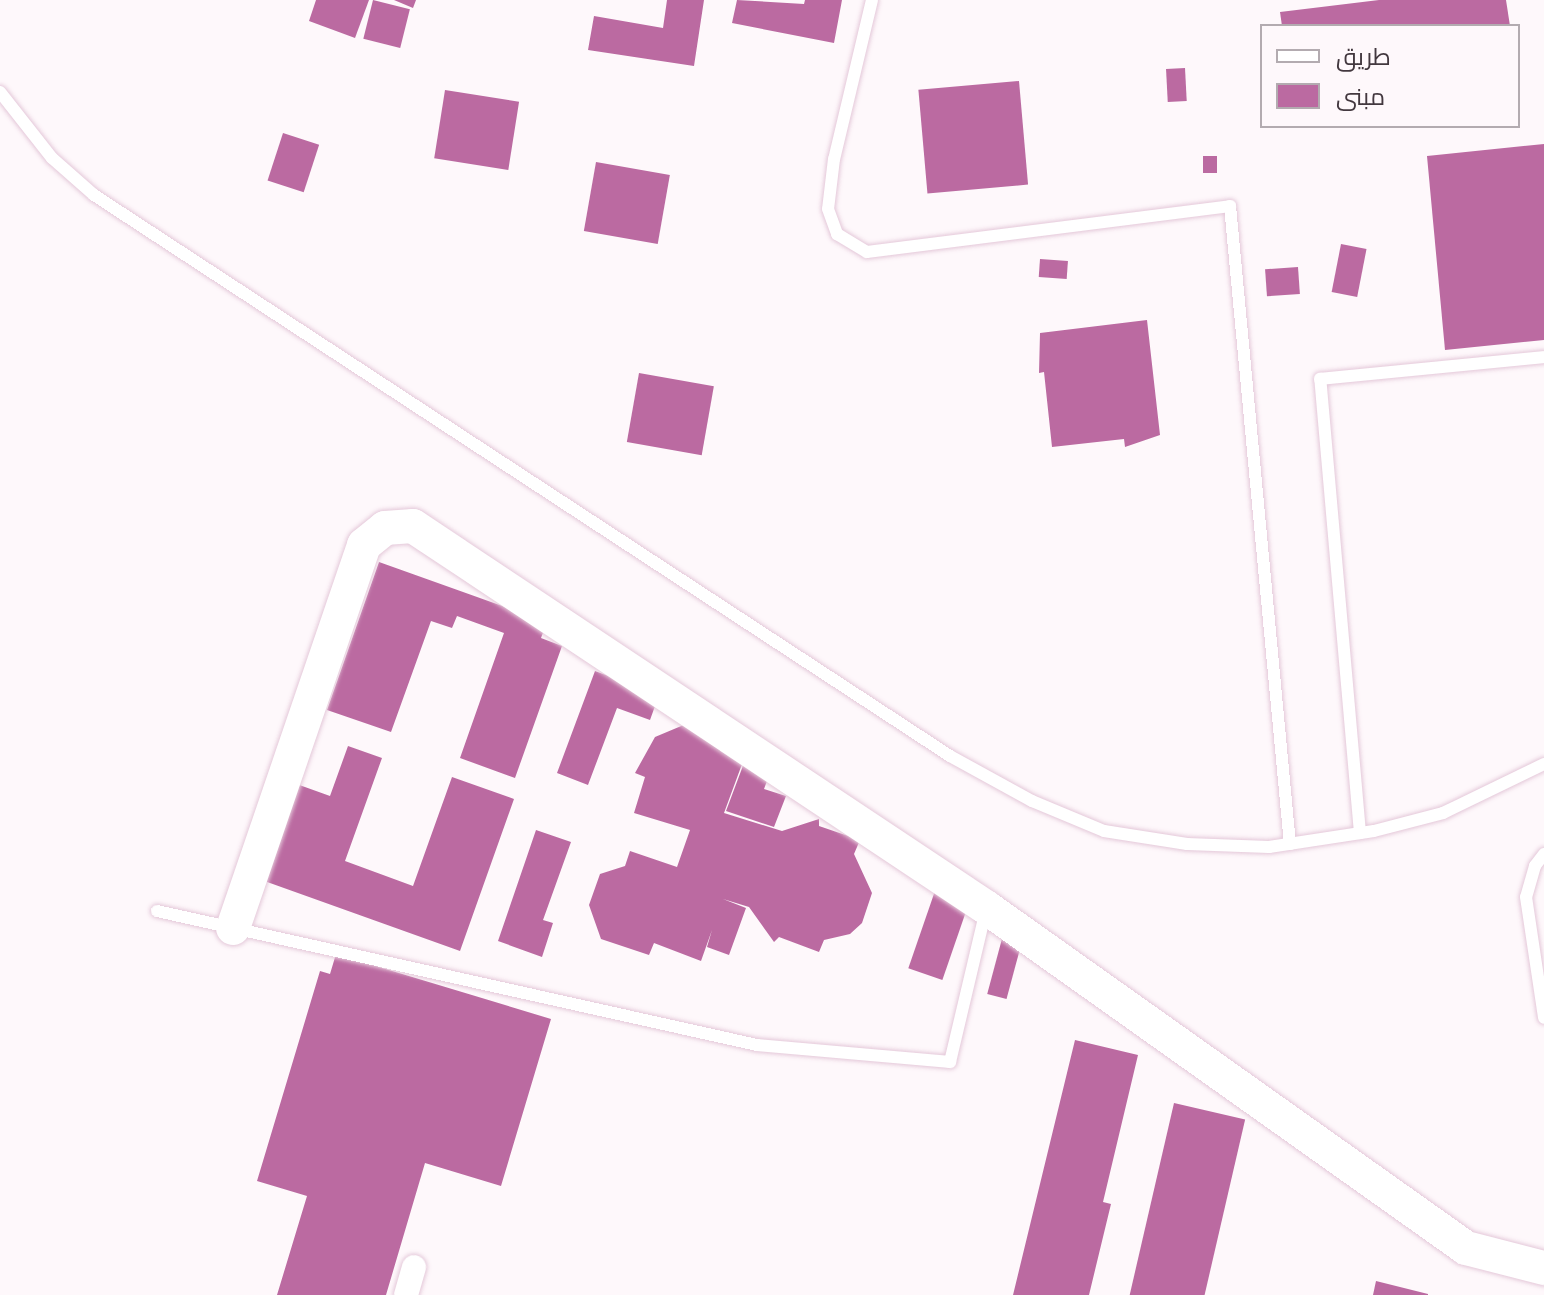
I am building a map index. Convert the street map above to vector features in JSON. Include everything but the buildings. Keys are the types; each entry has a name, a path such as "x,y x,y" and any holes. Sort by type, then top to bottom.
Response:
{"street":[{"path":"233,928 358,558 373,535 399,524 426,532 987,908 1466,1248 1544,1268"},
{"path":"406,1295 414,1267"}],"lane":[{"path":"872,0 834,159 828,209 837,234 867,252 1230,206 1290,844"},
{"path":"0,92 52,158 94,195 950,756 1032,801 1104,831 1187,844 1290,844 1360,833 1443,813 1544,764"},
{"path":"1360,833 1320,379 1544,357"},
{"path":"1544,854 1535,866 1526,897 1544,1018"},
{"path":"157,911 757,1045 950,1062 987,908"}]}
